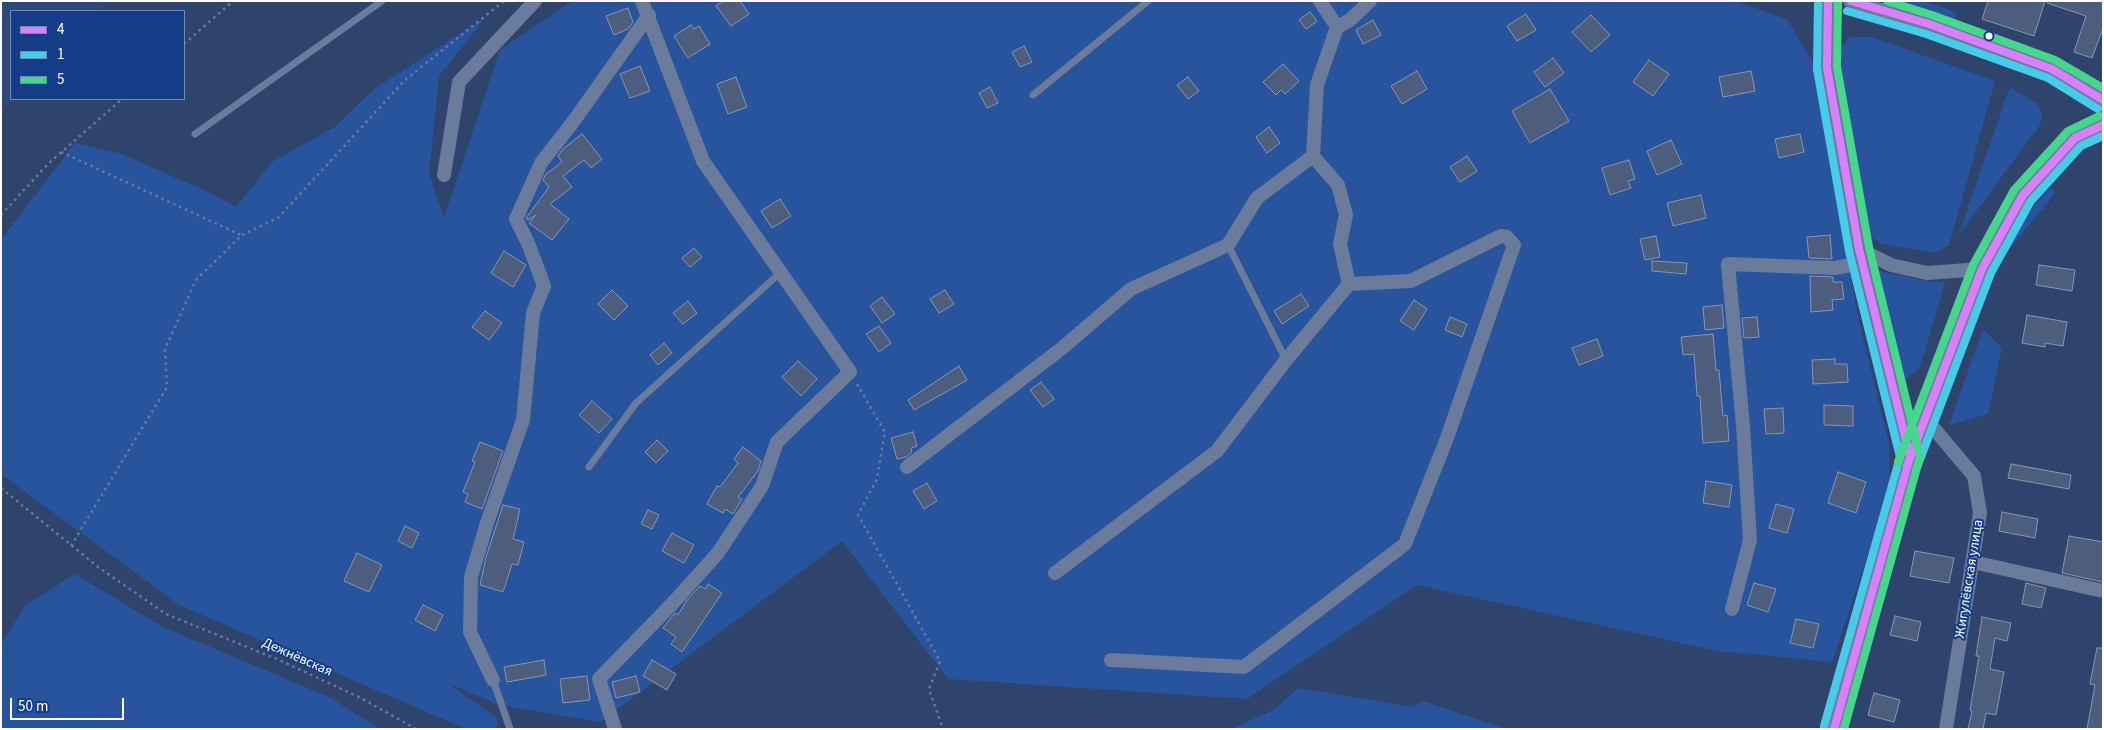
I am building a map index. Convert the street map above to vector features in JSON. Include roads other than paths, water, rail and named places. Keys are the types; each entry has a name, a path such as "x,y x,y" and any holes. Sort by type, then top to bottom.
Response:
{"main road":[{"path":"1834,729 1910,458 1982,269 2023,195 2075,138 2103,126"}],"street":[{"path":"444,175 459,82 534,1"},
{"path":"615,729 599,680 718,553 762,486 777,442 850,372 703,161 649,15 642,1"},
{"path":"1320,1 1337,27"},
{"path":"1349,284 1340,244 1346,215 1338,185 1313,156 1317,85 1337,27 1350,20 1370,1"},
{"path":"1828,1 1827,68 1861,256 1910,458"},
{"path":"1854,2 1929,24 2052,69 2103,100"},
{"path":"493,680 470,632 472,577 487,523 523,420 533,313 544,286 528,243 516,220 541,163 573,122 649,15"},
{"path":"907,468 1061,349 1131,289 1228,245 1257,198 1313,156"},
{"path":"1055,573 1217,451 1286,360 1349,284 1411,280 1501,236 1507,237 1514,245 1447,438 1404,544 1244,667 1110,660"},
{"path":"1732,610 1750,540 1743,426 1728,264 1835,268 1861,256 1927,273 1982,269"},
{"name":"Жигулёвская улица","path":"1925,418 1974,476 1980,513 1946,729"},
{"path":"1973,562 2103,591"}],"lane":[{"path":"194,134 382,1"},
{"path":"1033,95 1148,1"},
{"path":"1228,245 1286,360"},
{"path":"589,467 636,403 780,273"},
{"path":"493,680 510,729"}]}
